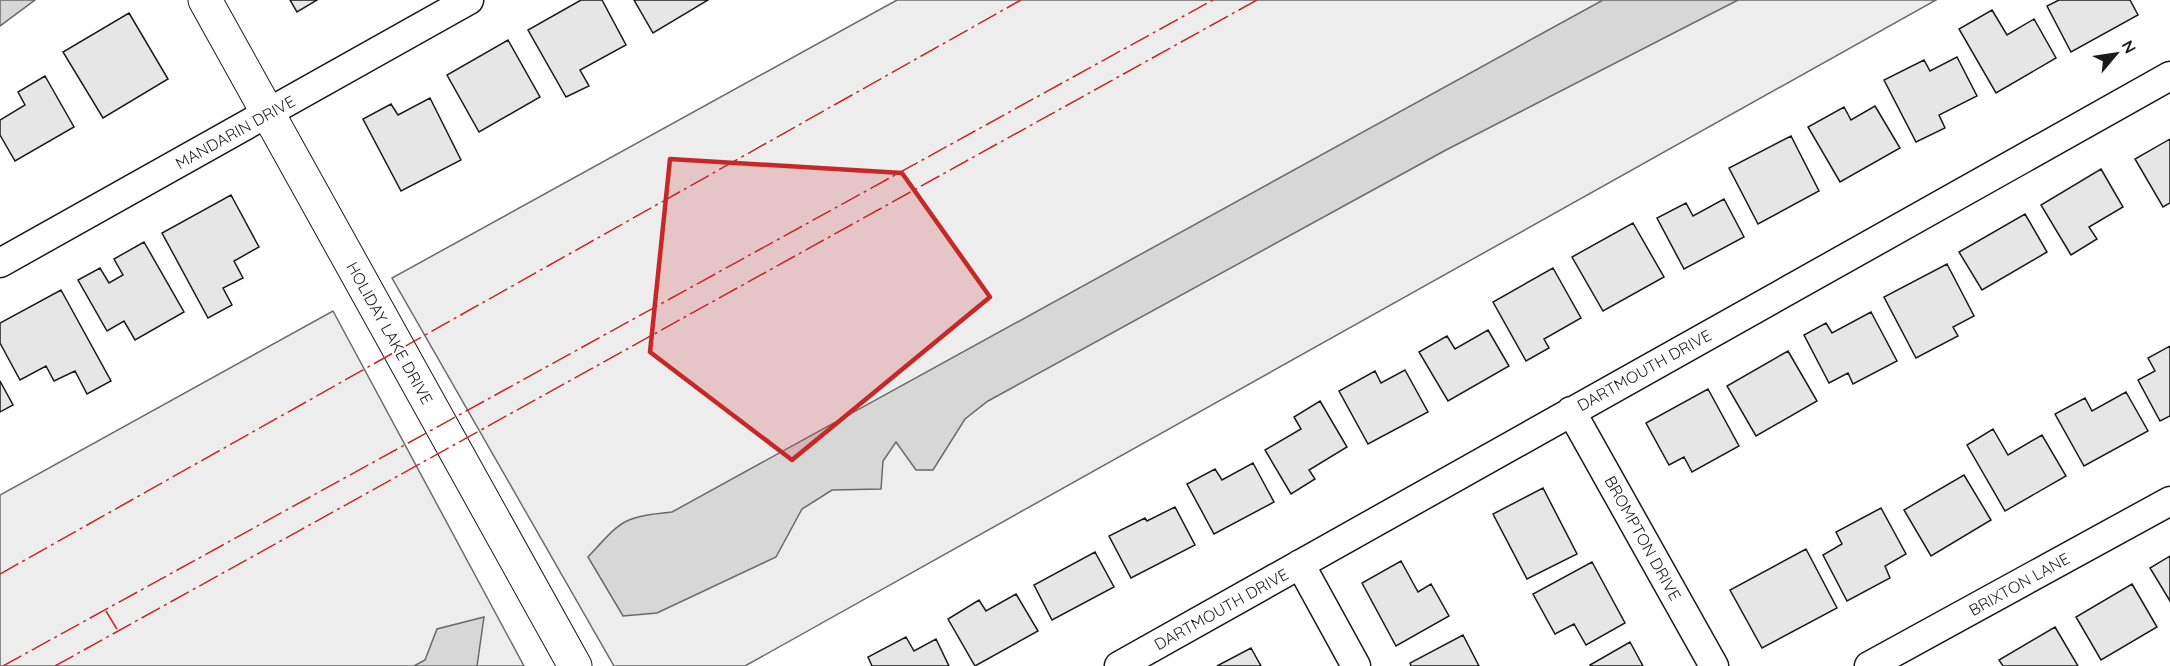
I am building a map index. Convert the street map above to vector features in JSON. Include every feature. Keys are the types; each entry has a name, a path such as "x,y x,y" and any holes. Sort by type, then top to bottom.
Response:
{"street":[{"name":"HOLIDAY LAKE DRIVE","path":"206,0 575,666"},
{"name":"MANDARIN DRIVE","path":"0,263 470,0"},
{"name":"DARTMOUTH DRIVE","path":"1119,666 2170,76"},
{"name":"BROMPTON DRIVE","path":"1571,411 1714,666"},
{"name":"BRIXTON LANE","path":"1869,666 2170,501"},
{"path":"1300,564 1356,666"}],"highlighted area":[{"path":"670,159 902,173 990,297 792,460 650,352"}],"shaded area":[{"path":"0,0 35,0 0,26"},
{"path":"897,0 1936,0 745,666 614,666 392,278"},
{"path":"1603,0 1738,0 1446,150 988,401 965,419 933,470 916,470 896,442 883,461 881,489 832,490 802,509 776,557 657,613 623,616 588,557 608,535 624,522 643,516 672,512"},
{"path":"333,311 524,666 0,666 0,495"},
{"path":"484,617 477,666 414,666 425,660 437,629"}],"building":[{"path":"290,0 317,0 297,12"},
{"path":"581,0 602,0 626,45 580,70 589,86 566,97 528,30"},
{"path":"634,0 708,0 653,33"},
{"path":"2059,0 2130,0 2138,15 2071,52 2047,6"},
{"path":"1992,10 2007,35 2034,19 2056,58 1996,93 1959,29"},
{"path":"129,13 168,79 103,118 63,52"},
{"path":"508,40 540,97 479,132 447,75"},
{"path":"1957,57 1977,96 1939,115 1945,128 1916,142 1884,80 1924,60 1930,71"},
{"path":"45,76 74,127 15,161 0,135 0,120 25,105 18,92"},
{"path":"430,98 461,160 401,191 363,119 391,104 398,115"},
{"path":"1875,106 1900,148 1840,182 1808,127 1844,107 1851,120"},
{"path":"1791,136 1819,191 1758,224 1729,168"},
{"path":"2170,139 2170,203 2163,207 2135,159"},
{"path":"2101,169 2123,207 2089,227 2097,239 2071,255 2041,205"},
{"path":"231,195 259,247 234,261 243,278 223,288 232,305 208,318 162,233"},
{"path":"1724,199 1744,237 1684,269 1657,218 1686,203 1693,216"},
{"path":"2025,214 2047,252 1982,290 1959,252"},
{"path":"1633,223 1664,277 1603,311 1572,257"},
{"path":"144,242 184,312 135,340 124,321 107,331 78,280 100,268 109,283 123,275 114,259"},
{"path":"1947,264 1974,316 1953,327 1958,336 1916,358 1884,297"},
{"path":"1553,268 1581,318 1544,339 1549,348 1526,361 1493,302"},
{"path":"61,290 111,381 87,394 75,371 54,381 46,366 20,380 0,343 0,323"},
{"path":"1871,312 1897,361 1853,384 1848,373 1829,383 1804,335 1826,323 1832,333"},
{"path":"1488,330 1509,366 1448,401 1419,352 1447,336 1455,349"},
{"path":"2170,346 2170,416 2160,421 2138,380 2155,371 2148,358"},
{"path":"1788,351 1817,401 1756,436 1727,386"},
{"path":"1405,370 1428,412 1368,444 1339,391 1375,371 1381,383"},
{"path":"0,381 13,405 0,412"},
{"path":"1708,389 1739,446 1692,472 1684,457 1669,465 1646,423"},
{"path":"2126,392 2148,431 2084,466 2055,414 2085,398 2092,411"},
{"path":"1320,401 1347,447 1309,470 1315,479 1291,494 1265,450 1301,429 1294,417"},
{"path":"1993,429 2008,455 2042,435 2066,476 2005,511 1967,445"},
{"path":"1253,463 1274,502 1214,534 1187,484 1215,469 1222,480"},
{"path":"1964,475 1991,520 1931,556 1904,510"},
{"path":"1543,488 1577,554 1527,579 1493,514"},
{"path":"1175,507 1195,545 1131,578 1109,536 1145,518 1147,521"},
{"path":"1881,508 1906,554 1885,566 1890,578 1847,601 1823,555 1842,544 1836,532"},
{"path":"1806,549 1837,608 1762,648 1730,590"},
{"path":"1095,552 1114,587 1052,620 1034,585"},
{"path":"2170,556 2170,601 2150,568"},
{"path":"1401,561 1418,592 1431,584 1449,616 1396,646 1362,583"},
{"path":"1592,562 1625,623 1586,645 1574,624 1555,634 1533,594"},
{"path":"2132,584 2157,627 2101,660 2076,617"},
{"path":"1016,594 1038,631 975,666 948,619 979,600 986,611"},
{"path":"2055,627 2078,666 2003,666 1999,660"},
{"path":"1463,635 1479,666 1411,666 1410,663"},
{"path":"906,637 914,651 936,639 949,666 872,666 868,657"},
{"path":"1630,642 1643,666 1590,665"},
{"path":"1251,648 1261,666 1217,666"}],"power":[{"path":"0,574 1021,0"},
{"path":"3,666 1213,0"},
{"path":"55,666 1257,0"},
{"path":"106,611 118,631"}]}
